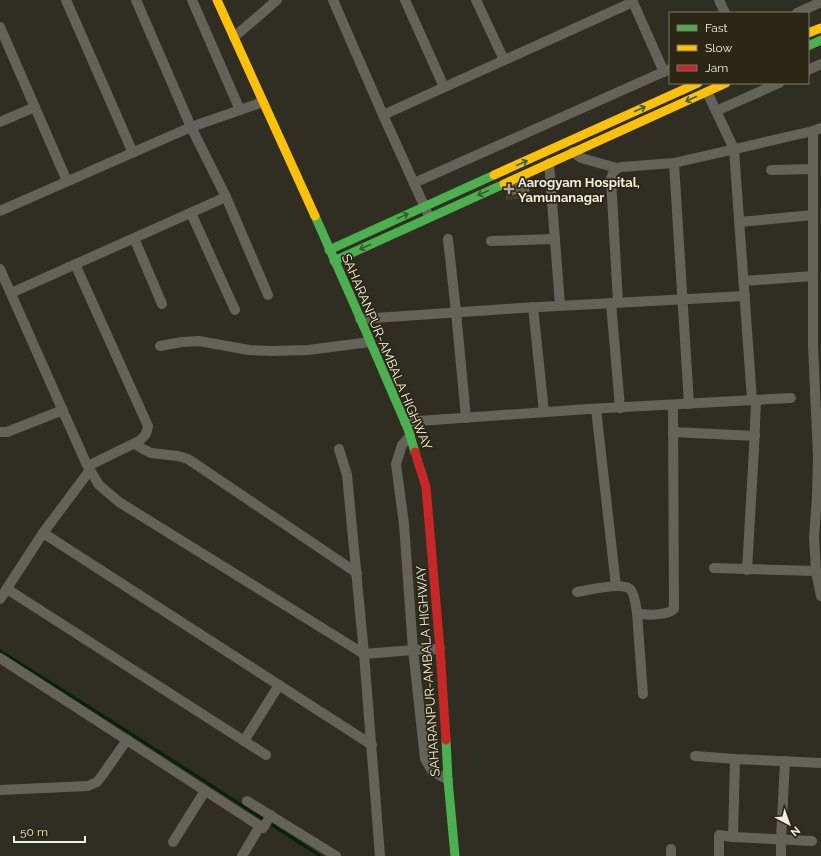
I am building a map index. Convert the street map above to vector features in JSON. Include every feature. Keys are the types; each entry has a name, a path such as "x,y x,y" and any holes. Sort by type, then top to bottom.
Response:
{"main road":[{"name":"SAHARANPUR-AMBALA HIGHWAY","path":"217,0 370,342 410,436 426,487 440,649 448,780 455,856"},
{"path":"809,33 821,28"},
{"path":"809,46 821,40"},
{"path":"329,250 696,84"},
{"path":"334,261 724,84"}],"street":[{"path":"66,0 133,152"},
{"path":"136,0 191,127 226,197 268,295"},
{"path":"192,0 240,110"},
{"path":"234,37 277,0"},
{"path":"333,0 430,218"},
{"path":"405,0 444,87"},
{"path":"476,0 504,60"},
{"path":"719,0 725,12"},
{"path":"383,115 633,1 667,71 414,183"},
{"path":"799,12 821,2"},
{"path":"0,27 67,181"},
{"path":"809,70 821,64"},
{"path":"716,111 777,84"},
{"path":"707,92 734,149 754,400 755,436 747,570"},
{"path":"0,210 191,127 263,102"},
{"path":"0,122 35,107"},
{"path":"573,152 581,158 617,168 674,163 817,130 813,169 813,215 817,229 813,276 817,346 818,456 814,537 816,571 821,596"},
{"path":"549,163 560,306"},
{"path":"674,163 689,404"},
{"path":"617,168 612,173 611,179 620,408"},
{"path":"771,170 813,169"},
{"path":"11,292 226,197"},
{"path":"191,213 235,310"},
{"path":"740,222 813,215"},
{"path":"134,238 162,304"},
{"path":"448,239 466,418"},
{"path":"491,241 555,239"},
{"path":"0,599 43,533 89,468 135,444 145,436 147,432 148,426 75,264"},
{"path":"0,269 89,468 99,485 119,502 364,654 440,649"},
{"path":"744,280 813,276"},
{"path":"360,319 533,307 745,296"},
{"path":"533,307 544,412"},
{"path":"160,346 199,341 249,350 279,351 308,350 370,342"},
{"path":"404,422 544,412 791,398"},
{"path":"638,614 662,614 671,612 674,609 673,405"},
{"path":"596,409 616,586"},
{"path":"0,432 6,432 63,410"},
{"path":"673,432 755,436"},
{"path":"410,436 402,445 396,464 404,524 413,650 425,759 432,771 448,780"},
{"path":"135,444 152,453 178,456 188,460 357,574"},
{"path":"339,449 348,475 372,745 380,856"},
{"path":"43,533 372,745"},
{"path":"714,568 816,571"},
{"path":"577,592 616,586 626,587 631,590 638,614 644,694"},
{"path":"7,589 266,755"},
{"path":"0,658 205,791 266,821 329,855"},
{"path":"244,740 279,686"},
{"path":"0,790 88,786 101,778 127,740"},
{"path":"695,756 735,760 821,762"},
{"path":"733,837 735,760"},
{"path":"781,856 785,761"},
{"path":"173,842 205,791"},
{"path":"247,801 266,821"},
{"path":"242,856 266,821"},
{"path":"719,856 719,835 812,841"}],"building":[{"path":"527,179 529,191 508,195 508,187"}],"waterway":[{"path":"0,651 121,727 320,856"}],"traffic: fast":[{"path":"809,46 821,40"},
{"path":"329,250 494,175"},
{"path":"334,261 504,184"},
{"path":"315,216 408,429 415,452"},
{"path":"446,740 455,856"}],"traffic: slow":[{"path":"217,0 315,216"},
{"path":"809,33 821,28"},
{"path":"494,175 696,84"},
{"path":"504,184 724,84"}],"traffic: jam":[{"path":"415,452 426,487 446,740"}],"place":[{"name":"Aarogyam Hospital, Yamunanagar","path":"509,189"}]}
